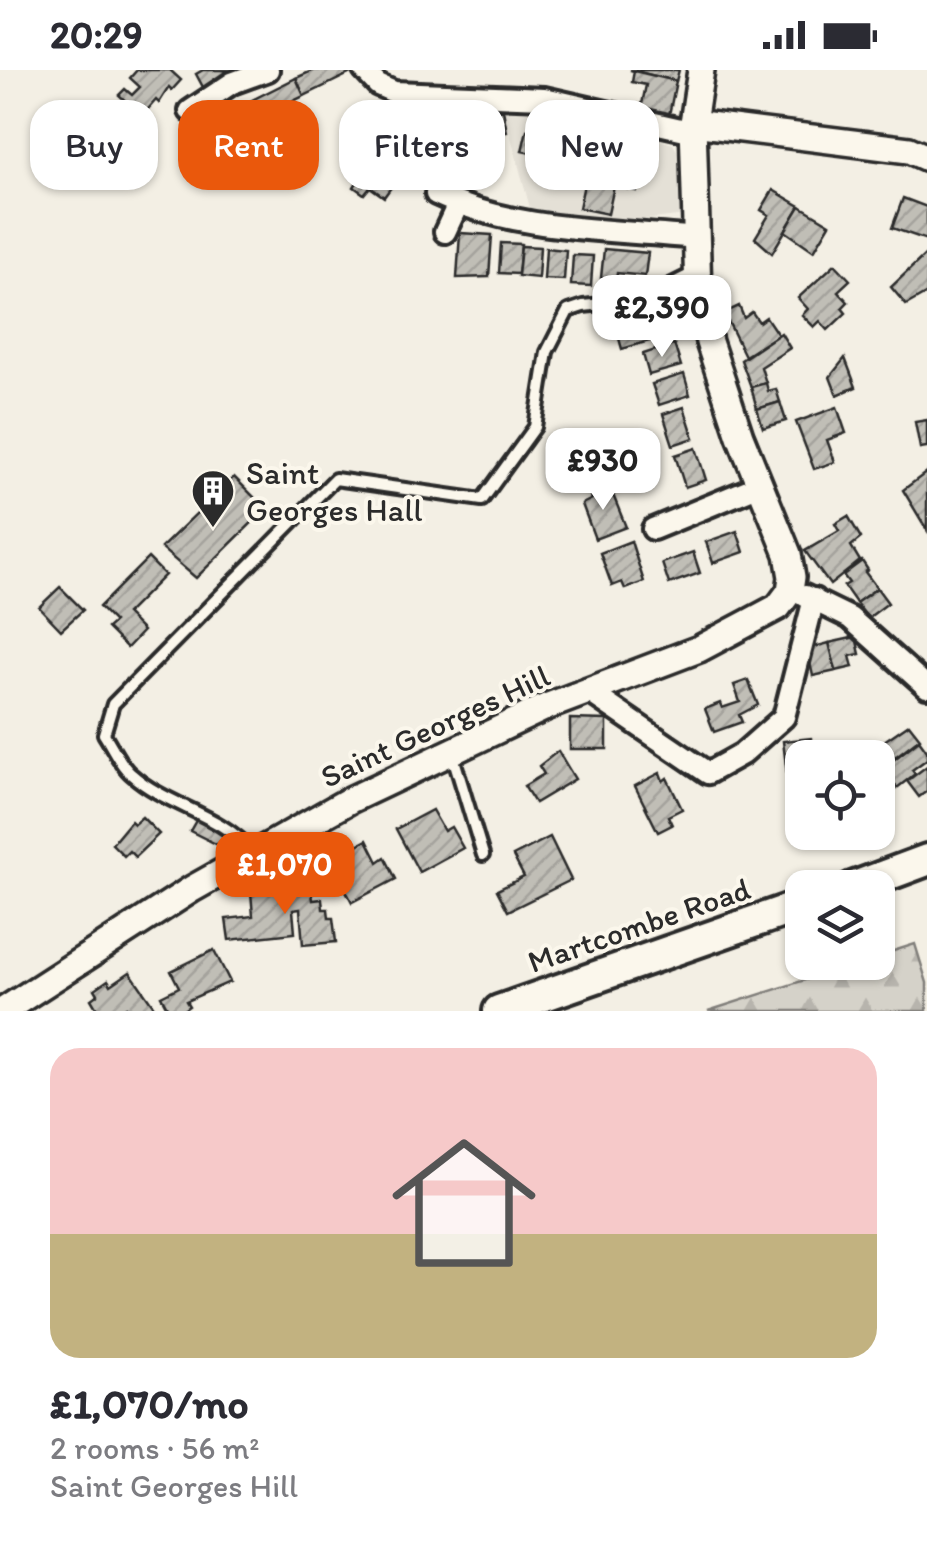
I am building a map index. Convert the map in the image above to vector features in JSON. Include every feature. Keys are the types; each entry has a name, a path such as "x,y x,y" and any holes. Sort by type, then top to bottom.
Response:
{"main road":[{"path":"895,872 927,860"},
{"name":"Martcombe Road","path":"499,1011 785,911"}],"street":[{"path":"206,100 232,83 268,70"},
{"path":"364,70 378,85 394,92 544,98 694,127 910,150 927,158"},
{"name":"Saint Georges Hill","path":"588,691 708,773 742,754 784,717 802,595 792,577 788,554 709,342 695,238 694,127 701,70"},
{"path":"436,194 458,204 552,228 695,238"},
{"path":"445,232 458,204"},
{"path":"660,519 760,485"},
{"path":"802,595 850,618 927,687"},
{"name":"Saint Georges Hill","path":"3,1011 254,853 350,800 546,707 736,631 802,595"}],"lane":[{"path":"254,853 219,821 178,803 129,774 104,734 113,704 335,479 482,500 534,427 547,352 568,311 640,300 697,271"},
{"path":"451,752 483,855"}],"shaded area":[{"path":"505,111 525,111 525,189 505,115"},
{"path":"659,140 673,144 683,161 685,215 620,223 530,208 525,190 659,190"}],"green space":[{"path":"915,944 927,983 927,1011 708,1011 805,980 895,980 895,950"}],"building":[{"path":"137,70 170,70 181,80 172,90 169,87 159,103 124,100 119,95 125,89 132,95 140,87 130,78"},
{"path":"203,70 235,71 204,89 196,74"},
{"path":"314,70 347,70 349,74 304,96 296,78"},
{"path":"630,70 679,70 676,81"},
{"path":"634,71 676,81 669,115 659,113 659,100 643,100 646,85 632,82"},
{"path":"296,78 304,96 296,100 252,100"},
{"path":"583,190 613,190 608,214 579,208"},
{"path":"773,190 800,206 772,253 755,238 769,215 761,210"},
{"path":"903,198 927,207 927,240 892,228"},
{"path":"800,206 830,224 814,251 785,231"},
{"path":"460,233 492,235 489,277 457,278"},
{"path":"501,243 521,244 518,274 499,273"},
{"path":"521,246 540,247 538,278 518,276"},
{"path":"546,248 566,250 564,280 544,279"},
{"path":"604,249 648,253 645,276 617,273 616,280 601,278"},
{"path":"927,253 927,293 906,305 891,287"},
{"path":"573,255 593,256 591,286 571,285"},
{"path":"835,264 850,280 838,291 848,302 842,308 846,313 828,330 820,321 814,327 802,315 808,309 798,298"},
{"path":"739,306 744,318 752,312 759,322 766,317 778,335 745,356 724,313"},
{"path":"634,310 642,326 648,324 653,340 622,349 613,317"},
{"path":"781,333 790,348 761,367 766,383 751,387 741,360"},
{"path":"674,344 681,366 649,375 643,354"},
{"path":"845,358 856,387 837,395 830,377"},
{"path":"684,374 690,395 659,405 652,384"},
{"path":"766,383 768,391 776,389 780,402 757,409 751,387"},
{"path":"780,402 786,421 763,428 757,409"},
{"path":"684,407 694,438 673,445 663,414"},
{"path":"837,407 846,433 827,440 835,462 814,469 796,422"},
{"path":"927,420 927,447 920,448 915,422"},
{"path":"696,448 706,480 685,487 675,455"},
{"path":"927,472 927,530 903,490"},
{"name":"Saint Georges Hall","path":"234,477 266,509 196,578 161,548"},
{"path":"609,485 626,527 595,539 582,504 592,499 589,492"},
{"path":"848,516 861,538 851,546 860,561 830,585 805,551 839,531 835,524"},
{"path":"737,531 744,552 713,563 706,542"},
{"path":"631,541 644,582 625,589 622,582 612,586 600,553"},
{"path":"693,552 700,573 669,584 662,563"},
{"path":"148,558 165,575 126,614 143,631 127,648 107,628 114,622 99,607"},
{"path":"862,561 877,588 856,603 844,586 849,583 843,575"},
{"path":"60,587 83,610 61,630 39,607"},
{"path":"877,588 888,603 868,618 856,603"},
{"path":"856,637 860,654 850,656 853,667 836,671 829,643"},
{"path":"829,643 836,671 813,676 807,649"},
{"path":"748,680 758,705 739,715 742,722 714,732 705,709 740,702 734,685"},
{"path":"570,719 607,720 607,749 570,749"},
{"path":"909,724 920,738 895,757 895,740 885,740"},
{"path":"919,740 927,751 927,759 912,770 915,774 897,788 895,759"},
{"path":"558,751 575,779 535,803 524,786 544,774 539,766"},
{"path":"927,766 927,791 919,797 907,781"},
{"path":"660,773 663,781 667,778 682,809 668,816 672,825 658,832 635,786"},
{"path":"432,810 444,831 451,827 463,848 419,872 396,829"},
{"path":"142,817 159,834 135,857 129,851 124,856 112,844 131,821 134,824"},
{"path":"198,817 232,835 226,849 190,831"},
{"path":"550,837 571,880 508,911 497,890 524,877 513,856"},
{"path":"367,840 378,862 385,857 396,879 352,902 330,860"},
{"path":"311,885 313,900 322,899 323,909 328,909 329,918 333,918 336,942 303,945 300,909 293,910 295,933 229,940 226,919 253,916 251,892"},
{"path":"214,950 230,982 186,1001 189,1006 182,1011 169,1011 161,996 179,987 171,971"},
{"path":"130,972 155,1008 98,1011 91,999 98,994 95,989 108,980 111,985"}],"place":[{"name":"Saint Georges Hall","path":"213,529"}]}
